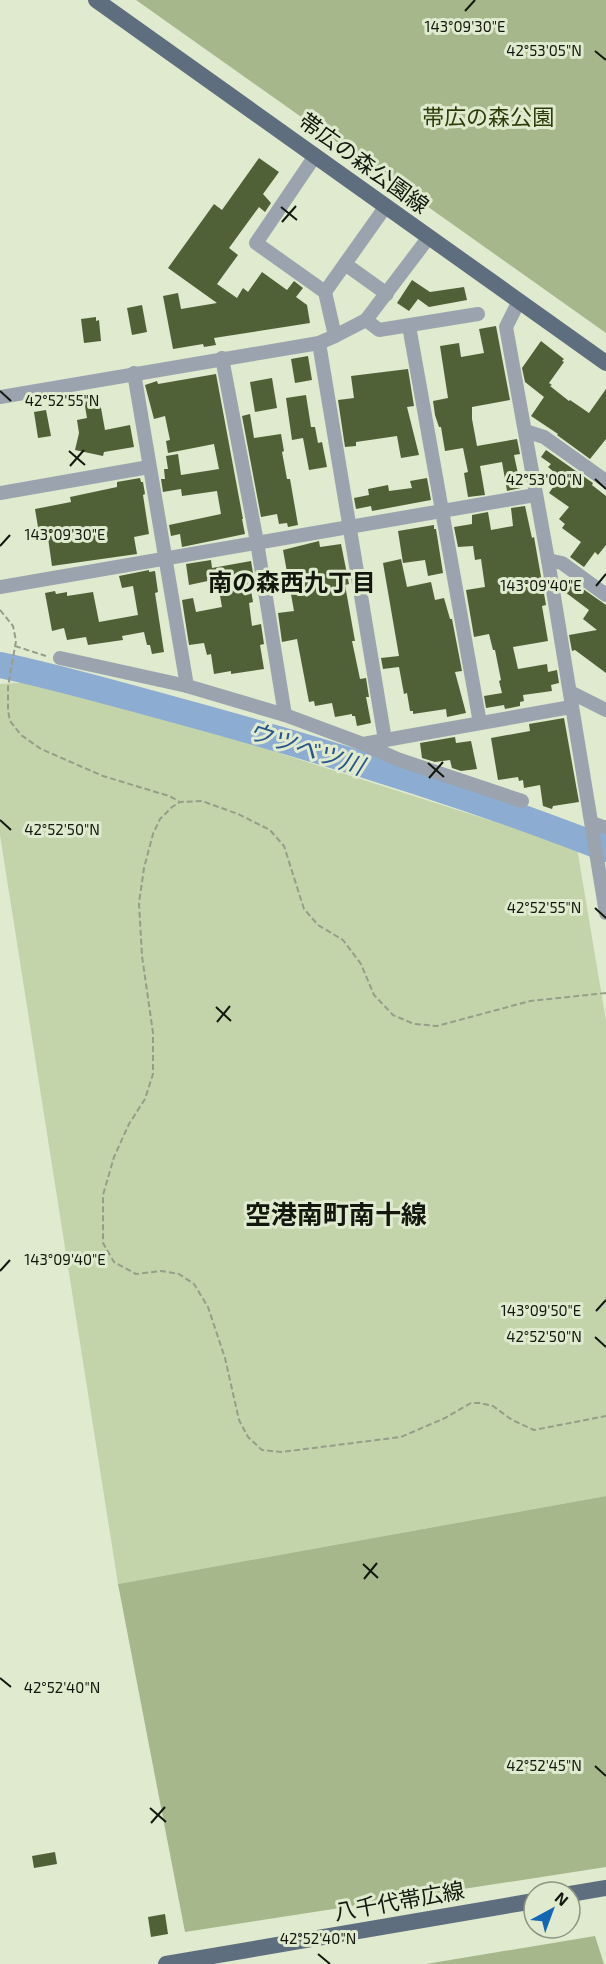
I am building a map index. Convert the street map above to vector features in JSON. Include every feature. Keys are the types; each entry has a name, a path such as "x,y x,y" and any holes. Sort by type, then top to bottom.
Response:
{"main road":[{"name":"帯広の森公園線","path":"96,0 606,363"},
{"path":"582,1892 606,1888"},
{"name":"八千代帯広線","path":"166,1964 522,1902"}],"street":[{"path":"315,156 256,243 325,292 335,336"},
{"path":"325,292 386,206"},
{"path":"0,397 319,343 366,320 429,237"},
{"path":"345,264 387,294"},
{"path":"519,301 506,327 548,560 571,707 597,827 598,862 603,879 606,913"},
{"path":"366,320 379,330 478,314"},
{"path":"410,326 480,723"},
{"path":"319,343 385,740"},
{"path":"222,358 257,542 285,715"},
{"path":"134,373 187,687"},
{"path":"525,431 544,437 606,481"},
{"path":"0,493 149,467"},
{"path":"0,587 535,495"},
{"path":"548,560 562,563 606,595"},
{"path":"60,658 187,687 285,715 397,759 522,801"},
{"path":"570,692 606,710"},
{"path":"363,744 571,707"}],"path":[{"path":"0,610 13,626 15,646 8,687 8,710 10,721 21,735 41,749 103,776 169,796 180,802"},
{"path":"15,646 43,656 60,658"},
{"path":"606,993 530,1001 437,1026 414,1024 393,1015 374,994 361,964 343,940 318,925 304,909 284,846 270,830 238,814 202,801 180,802 160,819 153,834 144,867 140,903 142,956 153,1033 153,1074 145,1099 129,1124 114,1156 103,1195 103,1244 114,1262 136,1274 161,1271 179,1274 194,1284 208,1307 225,1358 239,1420 248,1437 262,1450 281,1452 401,1437 445,1418 471,1403 493,1406 534,1431 606,1416"}],"green space":[{"name":"帯広の森公園","path":"136,0 606,0 606,333"},
{"path":"53,681 577,848 606,1021 606,1496 118,1584 0,835 0,684"},
{"path":"606,1496 606,1867 185,1932 118,1584"},
{"path":"595,1936 604,1964 426,1964 582,1940"}],"building":[{"path":"259,158 279,172 263,194 271,203 265,212 259,207 229,248 238,255 217,284 237,298 243,288 248,292 262,272 287,290 294,281 303,288 296,297 307,305 310,323 214,338 216,345 204,347 203,344 173,349 163,296 178,293 181,309 217,303 168,268 214,204 222,210"},
{"path":"412,280 430,292 464,287 467,300 429,307 418,299 409,311 397,303"},
{"path":"142,305 147,332 132,335 127,308"},
{"path":"96,317 96,321 99,320 101,341 84,343 81,319"},
{"path":"496,326 510,400 472,407 472,419 477,446 517,439 520,454 514,455 521,488 507,491 502,462 480,466 485,495 468,497 464,473 468,472 463,448 445,451 441,427 435,415 433,401 448,398 440,346 459,343 461,357 484,353 479,329"},
{"path":"541,341 564,359 549,383 569,401 589,413 606,389 606,439 590,459 531,416 544,397 525,382 522,368"},
{"path":"308,356 312,380 295,383 291,359"},
{"path":"408,369 414,406 407,407 419,455 401,458 397,436 356,442 356,446 345,447 338,400 354,398 351,376"},
{"path":"216,374 245,534 182,547 180,534 171,536 169,525 221,514 217,491 182,496 181,489 163,492 161,479 165,479 164,469 168,469 166,456 178,454 181,475 219,469 214,444 168,453 166,441 170,440 165,416 154,419 145,385 157,381 158,384"},
{"path":"272,378 277,408 255,412 250,382"},
{"path":"306,395 311,427 315,427 318,443 322,442 327,467 309,470 303,438 292,440 286,398"},
{"path":"99,397 105,430 130,425 134,447 104,452 103,456 75,450 79,433 77,420 87,418 84,400"},
{"path":"46,410 51,436 38,438 34,412"},
{"path":"250,414 254,438 281,434 287,479 290,479 298,525 288,527 287,523 279,524 277,514 261,517 242,416"},
{"path":"546,450 593,483 592,485 606,496 606,545 598,555 595,552 584,567 570,557 581,542 562,528 565,524 559,519 569,507 549,493 560,477 548,467 551,464 541,457"},
{"path":"140,478 145,494 143,495 149,534 134,537 137,554 52,566 48,538 40,539 35,509 71,502 70,497 117,487 117,482"},
{"path":"427,478 431,500 372,511 371,506 356,509 354,498 369,495 368,489 388,485 389,491 412,488 410,481"},
{"path":"525,506 532,538 534,537 546,605 542,606 548,641 513,647 518,669 547,664 548,672 557,670 559,683 551,685 552,691 523,695 524,701 520,702 520,706 505,709 504,705 486,708 484,696 502,693 495,650 493,650 489,634 474,637 466,590 485,587 481,559 475,560 473,546 458,547 454,527 472,524 472,515 488,512 491,530 513,526 511,508"},
{"path":"434,525 443,573 428,576 425,560 403,563 398,531"},
{"path":"319,541 320,547 341,544 349,584 345,585 355,641 352,641 360,679 366,678 369,697 366,697 371,723 357,726 355,716 352,714 335,717 332,703 315,706 314,701 309,702 297,639 282,642 278,613 294,611 283,550"},
{"path":"401,559 407,587 431,582 435,600 444,598 450,619 452,619 462,671 455,672 466,713 447,717 446,709 413,714 413,711 410,711 407,693 404,694 399,667 383,669 381,658 399,656 383,563"},
{"path":"211,560 212,568 251,561 254,579 249,579 253,602 249,603 252,626 261,624 264,644 260,645 264,669 214,674 211,654 207,655 204,643 189,645 182,600 193,598 196,612 222,607 217,579 189,585 186,564"},
{"path":"149,570 149,572 155,571 158,592 155,593 164,652 152,654 144,632 122,636 123,640 88,645 86,637 67,640 64,628 52,631 45,593 67,592 67,596 93,592 99,622 138,615 133,586 122,588 119,576"},
{"path":"573,582 606,605 606,673 575,650 572,651 569,635 597,630 583,619 589,610 565,592"},
{"path":"564,718 579,802 553,806 552,809 543,806 540,785 524,788 523,780 519,781 518,777 498,780 491,738 530,731 529,724"},
{"path":"455,737 456,743 471,741 477,769 461,771 452,768 450,760 435,762 422,758 420,743"},
{"path":"55,1852 57,1864 34,1868 32,1856"},
{"path":"165,1914 168,1934 151,1937 148,1917"}],"waterway":[{"name":"ウツベツ川","path":"0,665 105,691 334,755 444,790 606,849"}],"district":[{"name":"南の森西九丁目","path":"292,583"},
{"name":"空港南町南十線","path":"336,1215"}]}
